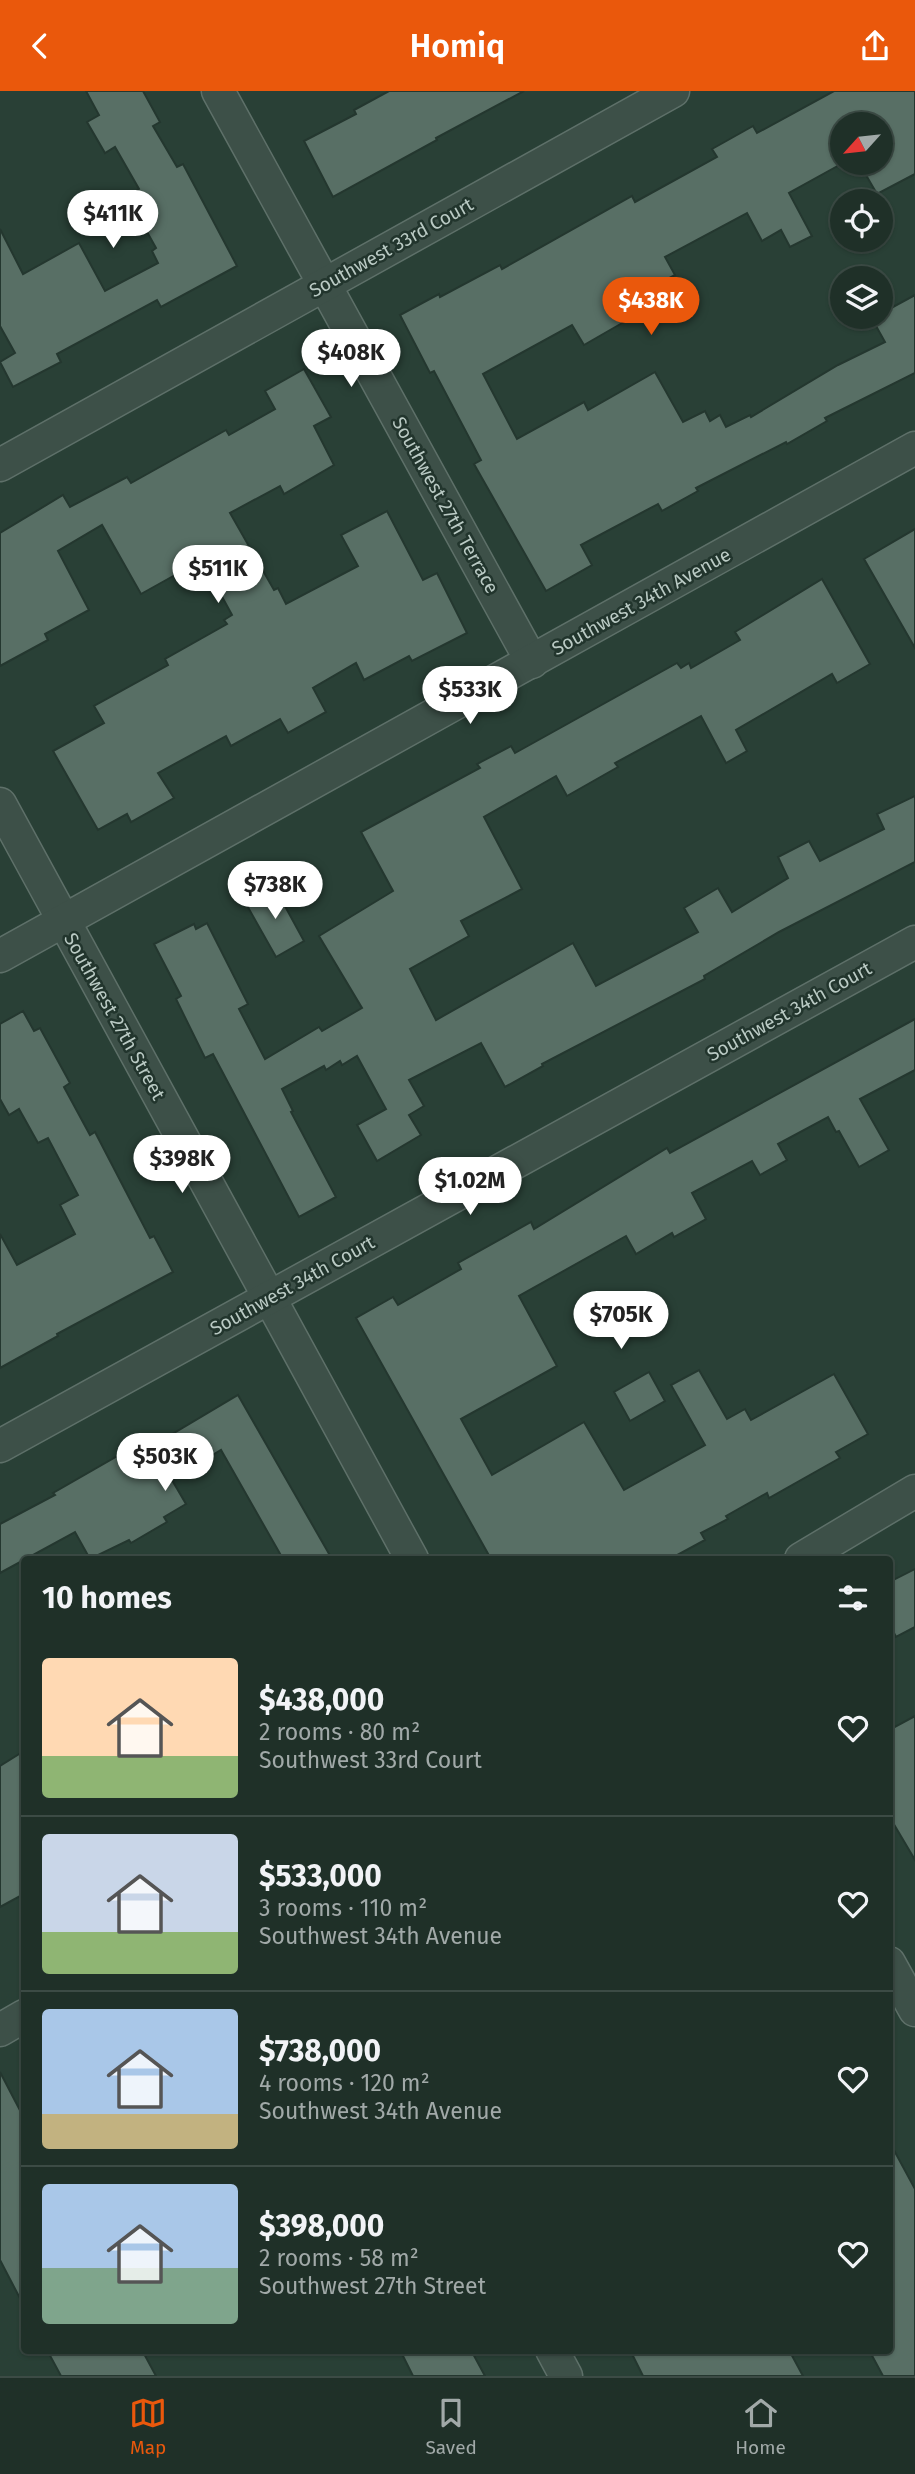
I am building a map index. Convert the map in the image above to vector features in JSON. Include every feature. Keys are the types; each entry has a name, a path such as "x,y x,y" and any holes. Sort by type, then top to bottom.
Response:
{"street":[{"name":"Southwest 27th Terrace","path":"218,91 532,662"},
{"name":"Southwest 33rd Court","path":"0,465 673,91"},
{"name":"Southwest 34th Avenue","path":"0,956 915,448"},
{"name":"Southwest 27th Street","path":"0,804 410,1556"},
{"name":"Southwest 34th Court","path":"0,1445 915,942"},
{"path":"806,1556 915,1491"},
{"path":"893,1970 915,2010"},
{"path":"0,2030 21,2018"},
{"path":"554,2354 566,2376"}],"building":[{"path":"86,91 143,91 160,122 153,126 177,167 183,164 237,266 161,307 157,300 57,354 61,362 13,387 0,362 15,353 0,326 0,229 23,274 79,243 105,291 158,263 152,251 156,248 127,196 139,189 115,147 105,153 87,122 99,115"},
{"path":"389,91 524,91 333,197 304,141 356,114 354,110"},
{"path":"834,91 915,91 915,174 886,189 874,189 866,175 893,175 893,112 830,112 830,170 789,193 812,236 790,247 781,230 762,241 747,213 665,257 675,275 642,293 650,307 584,345 572,325 483,374 517,439 584,402 588,410 655,372 683,422 705,411 710,421 720,415 726,427 750,415 751,417 838,365 885,342 878,329 893,329 893,307 915,295 915,373 825,418 827,421 787,444 786,442 696,488 698,491 662,511 658,504 581,545 592,565 546,591 474,464 481,460 434,371 430,373 400,315 500,265 502,269 632,196 635,202 717,157 712,149 753,126 757,133"},
{"path":"304,369 331,417 314,426 334,465 284,494 280,486 230,513 274,590 278,588 286,604 358,566 341,535 387,511 423,580 437,573 467,633 412,661 409,656 364,680 356,663 313,688 326,712 288,733 280,719 231,746 226,736 158,773 174,798 131,822 127,814 98,830 53,751 104,723 94,706 168,665 165,659 227,624 224,620 232,615 202,560 141,594 102,525 58,551 89,610 45,634 48,640 0,666 0,533 63,495 70,507 127,477 131,483 226,430 229,435 275,409 265,391"},
{"path":"915,529 915,648 864,559"},
{"path":"822,579 870,664 837,683 832,674 736,730 747,751 726,763 701,716 615,763 618,767 567,796 556,776 484,817 522,889 461,921 469,936 410,969 436,1020 573,943 596,986 698,932 684,908 718,888 732,912 788,878 778,857 809,841 820,861 884,829 877,814 915,796 915,862 779,932 704,976 705,979 542,1064 543,1066 505,1087 481,1043 409,1080 424,1106 409,1115 421,1135 377,1161 357,1125 386,1109 357,1056 342,1065 340,1061 326,1070 324,1066 282,1089 293,1111 291,1112 336,1197 299,1217 213,1054 205,1058 176,999 181,996 154,944 194,924 196,929 207,923 248,1004 239,1009 265,1059 319,1027 322,1031 362,1008 319,936 393,891 361,832 480,768 477,764 511,746 515,753 677,663 681,668 689,663 691,668 740,640 735,632"},
{"path":"274,886 304,941 276,957 245,902"},
{"path":"23,1011 34,1031 40,1028 70,1083 64,1087 90,1135 95,1132 150,1238 154,1236 173,1272 0,1368 0,1234 17,1265 75,1234 60,1205 78,1195 48,1138 38,1143 19,1109 9,1115 0,1099 0,1024"},
{"path":"915,1019 915,1070 860,1099 889,1150 859,1167 828,1117 778,1144 787,1160 760,1175 752,1161 692,1193 706,1219 674,1237 672,1233 636,1254 626,1236 519,1296 557,1366 461,1419 492,1475 584,1422 624,1490 705,1445 671,1385 699,1370 727,1419 745,1409 751,1420 834,1374 868,1434 836,1452 840,1458 769,1498 767,1493 726,1516 728,1519 701,1533 705,1540 676,1556 489,1556 356,1318 393,1297 398,1305 461,1269 458,1263 531,1222 534,1229 667,1148 670,1153"},
{"path":"649,1372 665,1401 630,1421 614,1392"},
{"path":"238,1395 330,1556 281,1556 221,1450 172,1480 186,1504 164,1517 167,1522 131,1543 129,1540 96,1556 88,1556 75,1532 31,1556 21,1556 21,1562 0,1573 0,1524 55,1495 53,1493 121,1454 123,1458 150,1442 152,1446"},
{"path":"915,1569 915,1627 896,1637 893,1631 893,1580"},
{"path":"915,1716 915,1860 893,1823 893,1728"},
{"path":"21,1753 21,1896 0,1907 0,1766"},
{"path":"0,2072 21,2112 21,2300 0,2260"},
{"path":"893,2148 915,2189 915,2376 883,2376 871,2354 893,2354"},
{"path":"49,2354 144,2354 156,2376 61,2376"},
{"path":"402,2354 473,2354 485,2376 413,2376"},
{"path":"632,2354 791,2354 803,2376 643,2376"}]}
